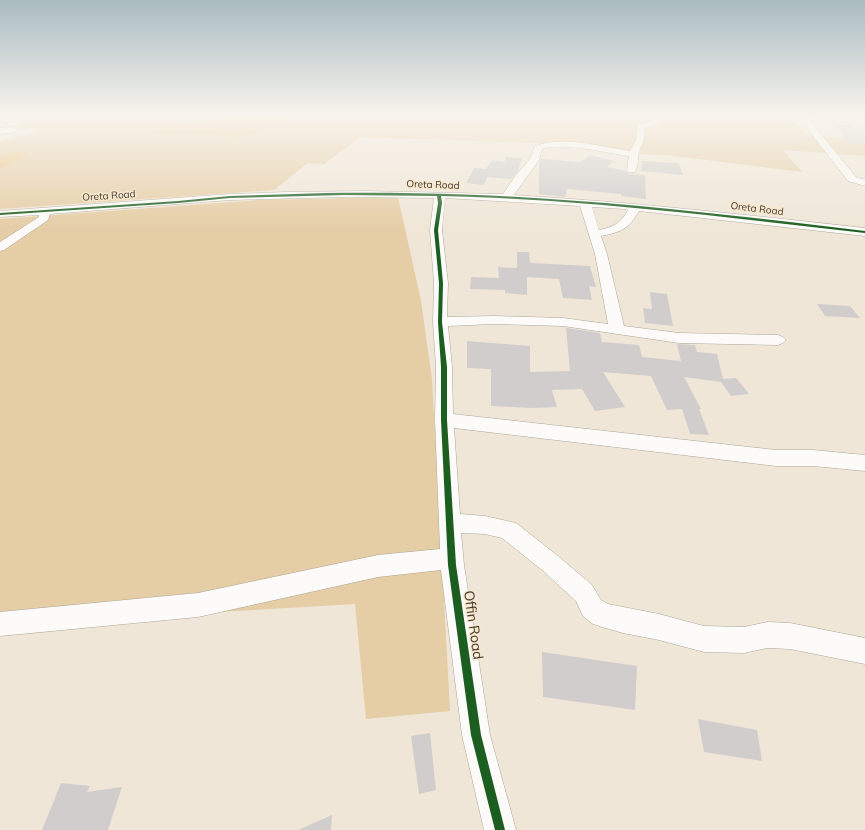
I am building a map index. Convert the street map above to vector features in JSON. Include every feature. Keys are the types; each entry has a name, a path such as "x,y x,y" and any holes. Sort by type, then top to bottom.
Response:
{"street":[{"path":"506,198 520,178 531,166 537,153"},
{"path":"625,153 634,154 635,164 632,170"},
{"path":"831,153 852,179 865,183"},
{"name":"Oreta Road","path":"0,214 230,197 335,194 427,206 439,195 635,206 865,232"},
{"name":"Offin Road","path":"427,206 438,211 439,195"},
{"path":"585,203 601,254 607,288 617,329"},
{"name":"Offin Road","path":"427,206 436,245 441,283 440,322 444,368 444,420 452,558 476,735 500,830"},
{"path":"595,234 621,229 628,220 635,206"},
{"path":"0,247 44,218 45,211"},
{"path":"440,322 494,320 563,322 679,338 778,340"},
{"path":"444,420 776,458 813,458 865,462"},
{"path":"450,523 485,525 508,530 550,563 584,594 592,608 602,615 623,621 659,627 704,639 744,640 767,635 790,636 865,651"},
{"path":"0,624 198,605 378,566 452,558"}],"shaded area":[{"path":"0,153 339,153 324,164 308,163 274,190 0,209"},
{"path":"13,153 27,153 23,157 0,169 0,157"},
{"path":"628,153 785,153 802,172 674,156"},
{"path":"820,153 865,153 865,156"},
{"path":"398,197 421,301 432,379 450,711 366,719 355,604 0,625 0,219 260,200"}],"building":[{"path":"590,155 614,161 607,167 626,171 629,174 645,175 646,199 621,196 621,194 567,189 565,197 539,194 539,163 541,159 581,162"},
{"path":"505,157 522,158 518,171 511,179 487,177 484,185 466,183 474,168 486,169 492,160 505,162"},
{"path":"642,161 679,163 683,175 641,171"},
{"path":"517,252 529,252 530,263 590,266 596,287 589,286 592,300 563,298 559,279 527,277 527,295 505,293 505,290 470,289 471,277 499,278 498,267 517,268"},
{"path":"650,292 667,294 673,326 645,323 643,308 652,309"},
{"path":"817,304 850,306 860,318 825,316"},
{"path":"566,328 600,333 602,342 639,345 642,357 681,361 677,344 695,345 697,352 717,354 723,379 736,378 749,394 731,396 721,382 684,377 701,409 699,409 709,435 690,434 682,409 667,410 651,376 603,372 625,407 595,411 582,389 552,390 557,407 533,408 491,406 491,369 467,368 467,341 530,346 530,372 570,371"},
{"path":"542,652 637,666 635,710 543,697"},
{"path":"698,719 757,730 762,761 704,752"},
{"path":"430,733 436,790 419,794 411,736"},
{"path":"61,783 90,786 87,792 122,787 108,830 42,830"},
{"path":"332,815 331,830 298,830"}],"cycle path":[{"path":"0,214 230,197 345,194 443,195 504,197 624,206 865,232"},
{"path":"439,195 440,203 436,230 441,283 440,322 444,367 444,420 452,565 476,735 500,830"}]}
